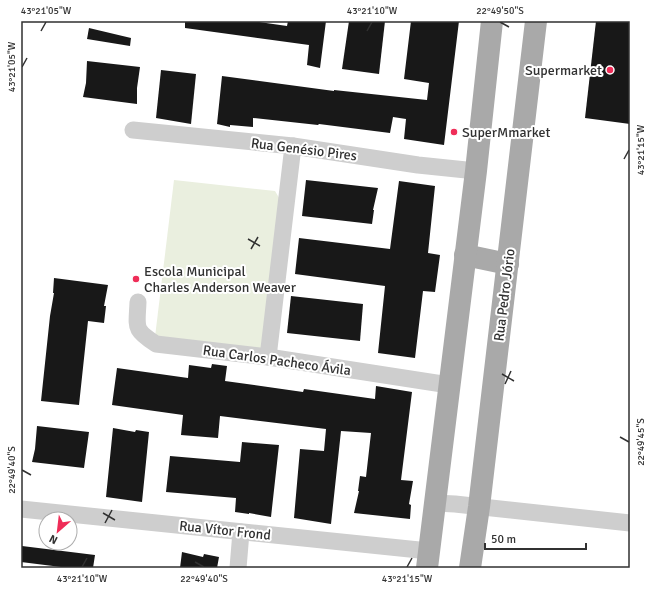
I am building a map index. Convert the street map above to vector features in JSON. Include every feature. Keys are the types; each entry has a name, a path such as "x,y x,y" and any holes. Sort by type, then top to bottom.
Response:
{"main road":[{"path":"428,559 476,171 492,21"},
{"name":"Rua Pedro Jório","path":"470,568 479,507 536,21"},
{"path":"465,255 508,264"}],"street":[{"name":"Rua Genésio Pires","path":"133,130 293,146 418,165 476,171"},
{"path":"268,357 293,146"},
{"name":"Rua Carlos Pacheco Ávila","path":"138,302 137,328 142,335 156,344 268,357 449,385"},
{"path":"435,503 630,523"},
{"name":"Rua Vítor Frond","path":"21,509 241,532 428,559"},
{"path":"238,568 241,532"}],"green space":[{"path":"174,180 275,191 281,201 265,349 155,337"}],"building":[{"path":"185,21 252,21 287,26 288,21 326,21 320,68 307,65 309,45 185,28"},
{"path":"349,21 385,21 379,74 342,69"},
{"path":"411,21 459,21 444,145 404,139 406,119 393,117 390,133 319,124 253,118 253,127 230,125 230,127 217,124 222,76 334,91 427,100 429,83 404,79"},
{"name":"Supermarket","path":"596,21 630,21 630,124 585,118"},
{"path":"89,28 131,38 130,46 87,39"},
{"path":"87,61 140,67 137,88 137,104 83,97 86,83"},
{"path":"161,70 196,74 191,124 156,118"},
{"path":"306,180 378,188 373,210 372,224 302,216"},
{"path":"399,181 435,186 428,253 440,255 435,292 423,291 415,358 378,353 385,286 295,274 299,238 390,249"},
{"path":"54,278 108,285 104,306 106,306 104,323 88,321 79,405 41,401 50,316 54,293"},
{"path":"291,296 363,304 360,341 287,333"},
{"path":"212,364 227,366 225,381 303,392 304,389 375,399 376,386 412,392 401,480 413,481 409,504 411,505 410,519 354,513 359,491 360,476 366,477 371,433 341,431 331,524 294,518 300,449 324,451 326,429 220,416 218,438 181,435 183,415 112,405 117,368 188,378 189,365 211,368"},
{"path":"37,426 89,432 84,468 32,462"},
{"path":"113,428 135,432 136,430 149,432 142,502 106,497"},
{"path":"242,442 279,445 271,517 235,512 236,498 166,492 170,456 240,462"},
{"path":"22,546 38,548 38,551 63,551 95,555 93,568 69,568 21,562"},
{"path":"182,552 203,557 204,554 219,557 217,568 180,568"}],"place":[{"name":"Supermarket","path":"610,70"},
{"name":"SuperMmarket","path":"454,132"},
{"name":"Escola Municipal Charles Anderson Weaver","path":"136,279"}]}
